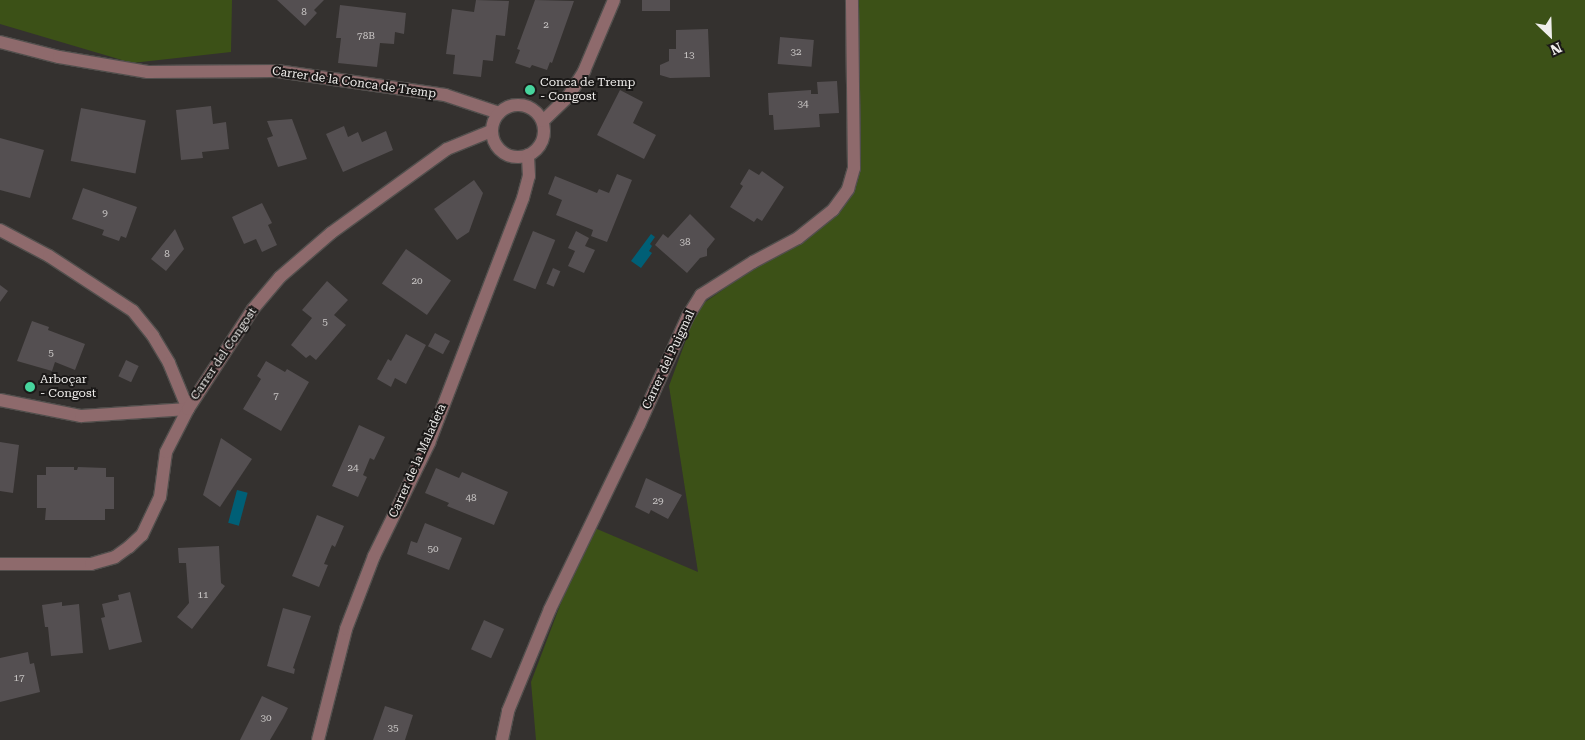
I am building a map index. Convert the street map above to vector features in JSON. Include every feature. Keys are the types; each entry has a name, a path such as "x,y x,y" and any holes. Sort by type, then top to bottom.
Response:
{"street":[{"path":"543,121 568,97 584,71 614,0"},
{"name":"Carrer del Puigmal","path":"502,740 508,711 550,609 639,425 688,316 702,295 753,262 798,238 833,210 848,189 854,168 852,0"},
{"name":"Carrer de la Conca de Tremp","path":"0,42 59,57 148,72 277,72 296,74 445,96 499,113"},
{"path":"520,105 529,107 543,121 545,132 543,142 538,149 528,155 512,157 504,154 492,140 492,122 507,107 520,105"},
{"name":"Carrer del Congost","path":"0,564 91,564 115,557 129,547 142,535 160,497 166,452 188,409 253,309 280,277 331,233 446,149 491,131"},
{"name":"Carrer de la Maladeta","path":"318,740 346,629 374,556 429,443 523,198 529,176 528,155"},
{"path":"0,230 49,256 133,311 153,336 168,363 188,409 81,416 0,400"}],"green space":[{"path":"0,0 232,0 231,52 132,63 0,24"},
{"path":"854,0 1585,0 1585,740 536,740 531,682 590,526 698,572 669,386 698,307 828,217 857,165 859,26"}],"water":[{"path":"651,234 655,237 650,244 652,246 649,251 652,253 641,268 631,261"},
{"path":"237,490 248,493 239,526 228,523"}],"building":[{"path":"277,0 324,0 314,10 317,13 305,26"},
{"path":"476,0 509,1 505,36 496,35 493,61 483,60 481,77 453,74 455,55 446,54 452,9 474,12"},
{"path":"535,0 574,1 552,63 550,62 547,70 532,65 530,68 515,63 520,50 517,49"},
{"path":"642,0 670,0 670,11 642,11"},
{"path":"340,5 406,13 404,34 395,32 394,44 380,43 377,67 338,63 341,38 336,38"},
{"path":"708,29 710,77 670,78 660,75 660,65 669,61 669,49 676,49 676,30"},
{"path":"780,37 814,40 812,67 778,64"},
{"path":"837,81 839,113 819,114 820,127 774,130 773,115 769,115 768,93 811,90 811,94 818,94 817,82"},
{"path":"620,90 643,102 633,123 656,135 644,159 597,135"},
{"path":"211,106 213,124 226,122 229,149 202,152 203,158 181,160 176,110"},
{"path":"81,108 146,121 135,174 71,161"},
{"path":"292,119 307,159 278,167 267,138 273,136 267,121"},
{"path":"344,126 348,137 358,132 362,142 386,131 393,150 343,172 326,134"},
{"path":"0,138 44,150 30,198 0,190"},
{"path":"749,169 759,175 762,171 784,187 762,221 757,218 754,222 730,207 743,186 740,184"},
{"path":"617,174 632,180 607,242 591,236 593,230 556,215 562,200 548,194 555,176 597,193 599,189 609,193"},
{"path":"474,180 483,193 469,232 457,240 434,209"},
{"path":"83,188 137,207 126,238 121,236 119,241 102,235 104,230 72,219"},
{"path":"262,203 272,223 268,225 277,245 262,252 256,239 244,244 232,217"},
{"path":"690,214 715,239 707,249 707,256 700,258 687,273 655,245 663,234 668,238"},
{"path":"175,229 184,249 166,271 151,259"},
{"path":"533,231 555,240 535,289 513,280"},
{"path":"576,231 589,238 585,246 595,250 584,273 568,266 575,251 568,248"},
{"path":"406,249 451,281 427,315 382,283"},
{"path":"553,268 560,271 554,287 546,284"},
{"path":"327,281 348,300 334,315 346,325 316,360 310,355 306,358 291,345 312,318 302,310"},
{"path":"0,285 8,291 0,302"},
{"path":"32,321 49,327 48,330 85,344 75,370 55,362 52,371 17,361"},
{"path":"435,333 450,341 443,354 428,346"},
{"path":"406,334 426,345 406,384 395,378 391,387 377,379 388,359 391,361"},
{"path":"126,360 139,366 131,382 118,376"},
{"path":"266,361 285,372 287,369 309,382 281,431 243,409 261,379 257,376"},
{"path":"359,425 385,437 374,460 370,458 363,475 367,477 358,497 332,486"},
{"path":"221,438 252,459 220,507 203,495"},
{"path":"0,442 19,445 13,493 0,491"},
{"path":"46,467 74,467 74,470 77,470 78,467 106,468 106,477 114,477 114,509 105,509 105,520 45,520 46,508 37,508 37,475 46,475"},
{"path":"436,468 459,478 462,472 508,492 494,525 447,506 449,503 425,493"},
{"path":"646,478 682,495 668,519 651,510 649,514 635,507"},
{"path":"317,515 344,526 335,547 332,545 324,564 328,565 319,587 292,576"},
{"path":"425,523 462,538 449,570 407,554 411,541 417,543"},
{"path":"219,546 221,583 225,586 192,629 177,617 189,603 186,563 179,563 178,548"},
{"path":"130,592 142,642 109,650 101,618 105,617 102,604 119,600 118,595"},
{"path":"62,602 62,606 79,604 83,653 51,656 48,627 45,627 42,605"},
{"path":"283,608 311,616 293,668 295,669 294,674 267,666"},
{"path":"484,620 504,629 491,658 471,649"},
{"path":"28,652 30,664 34,663 40,692 0,702 0,658"},
{"path":"262,696 288,708 270,740 240,740"},
{"path":"385,706 413,715 405,740 373,740"}],"place":[{"name":"Conca de Tremp - Congost","path":"530,90"},
{"name":"Arboçar - Congost","path":"30,387"}]}
